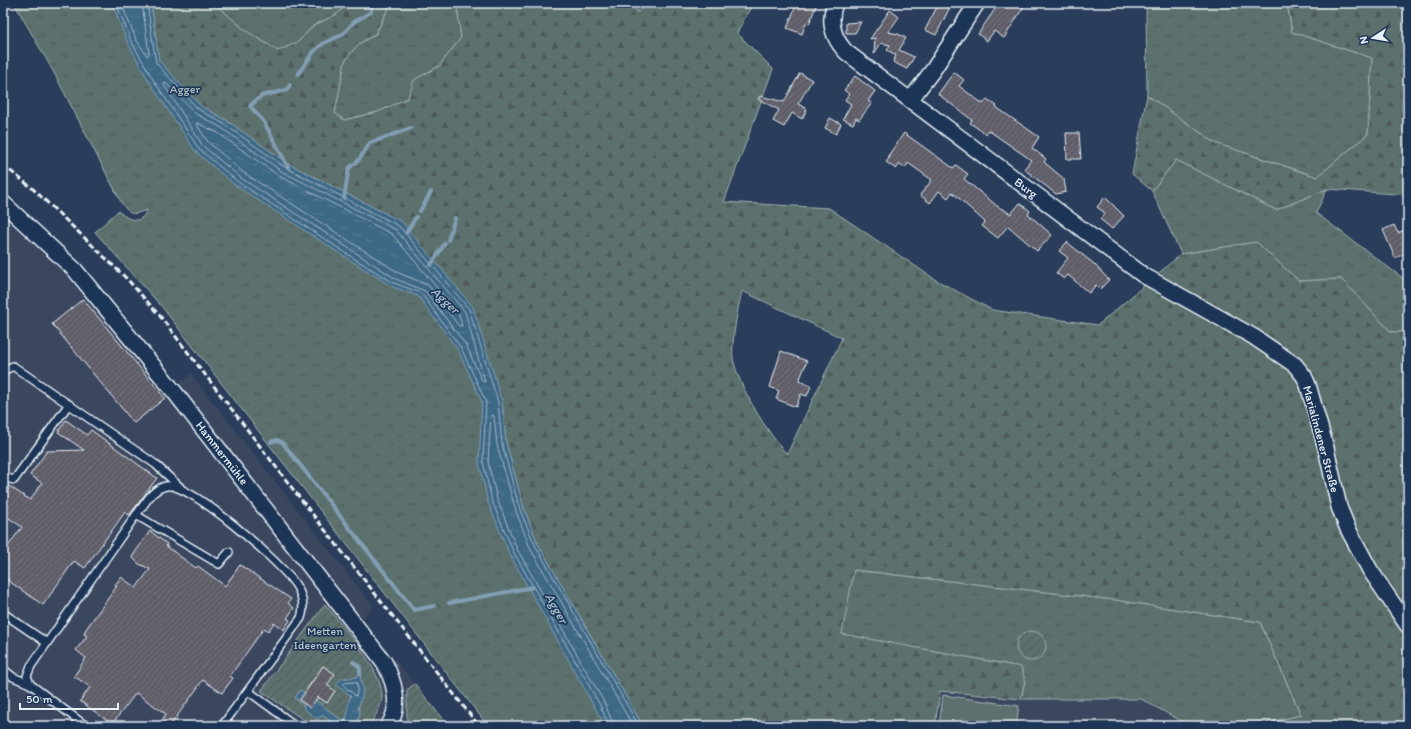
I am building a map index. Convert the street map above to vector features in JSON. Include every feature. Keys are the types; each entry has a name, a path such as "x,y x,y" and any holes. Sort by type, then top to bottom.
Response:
{"street":[{"name":"Burg","path":"835,3 832,11 832,25 838,44 846,52 911,99 1032,193 1143,275"},
{"path":"911,99 933,70 977,3"},
{"name":"Hammermühle","path":"3,203 75,270 176,394 384,662 393,680 396,703 391,722 388,726"},
{"name":"Marialindener Straße","path":"1143,275 1254,337 1295,366 1304,376 1326,448 1339,507 1348,529 1370,570 1408,626"}],"lane":[{"path":"3,371 13,366 155,464 180,487 219,514 257,544 284,570 295,585 302,599 304,611 301,618 222,726"},
{"path":"3,477 14,480 68,404"},
{"path":"30,684 27,676 31,666 136,515 154,492 167,486 180,487"},
{"path":"136,515 219,564 229,552"},
{"path":"3,613 47,643"},
{"path":"3,669 14,677 30,684 86,726"},
{"path":"248,691 296,726"}],"shaded area":[{"path":"3,217 57,265 167,393 191,374 374,607 361,619 450,726 3,726"},
{"path":"940,691 1021,699 1141,699 1186,723 1185,726 935,726"}],"green space":[{"name":"Agger","path":"14,3 164,3 236,121 224,120 255,159 431,258 662,726 488,726 162,307 95,232 118,211 130,219 138,220 147,210 132,214 121,202 53,71"},
{"path":"151,3 214,3 245,30 278,51 298,42 313,26 337,14 349,3 391,3 375,34 357,45 345,61 335,113 344,120 378,112 408,98 414,80 439,66 461,38 457,6 455,3 637,3 637,12 649,3 753,3 737,33 773,69 724,202 829,208 936,280 992,310 1098,325 1181,254 1256,242 1299,281 1341,279 1391,332 1408,332 1408,726 1254,726 1301,715 1260,622 1115,600 854,570 842,634 1021,667 1025,680 1021,699 940,691 935,726 865,726 865,724 857,724 857,726 643,726 538,544 524,509 506,443 502,401 402,222 287,163 226,120 201,106 159,61","holes":["742,291 842,338 787,454 771,434 755,409 747,395 736,369 733,358 733,343"]},
{"path":"214,3 349,3 337,14 313,26 298,42 278,51 245,30"},
{"path":"391,3 455,3 457,6 461,38 439,66 414,80 409,98 378,112 344,120 335,113 345,61 357,45 376,34"},
{"path":"1146,3 1287,3 1292,32 1372,58 1368,134 1318,177 1215,143 1147,95"},
{"path":"1287,3 1408,3 1408,195 1327,189 1276,210 1176,160 1152,191 1132,174 1147,95 1215,143 1317,177 1368,134 1372,58 1292,32"},
{"path":"1176,160 1276,210 1327,189 1316,213 1408,282 1408,332 1391,332 1341,279 1299,281 1256,242 1181,254 1152,191"},
{"path":"853,570 1115,600 1260,622 1301,715 1254,726 1185,726 1185,723 1141,699 1021,699 1025,680 1021,667 841,634"},
{"name":"Metten Ideengarten","path":"325,604 361,649 381,687 382,698 380,705 369,726 356,726 359,701 362,698 362,684 358,676 352,679 344,678 351,696 348,714 344,722 315,700 318,697 327,703 335,691 327,685 334,674 323,666 318,673 319,675 317,678 315,677 307,688 308,690 306,693 300,690 295,698 318,719 322,715 338,726 313,726 261,691"},
{"path":"1031,631 1037,632 1045,640 1045,652 1037,660 1031,661 1025,660 1017,652 1016,646 1017,640 1025,632"},
{"path":"415,684 448,726 403,726 407,720 407,690"},
{"path":"943,695 1019,706 1016,726 939,726"}],"water":[{"name":"Agger","path":"112,3 151,3 159,61 201,106 226,120 287,163 402,222 473,307 502,401 506,443 524,509 538,544 643,726 605,726 509,553 488,502 479,463 482,402 458,350 418,296 393,287 356,264 235,185 196,152 150,83 128,43"},
{"path":"359,674 361,675 360,677 363,688 362,698 359,701 358,707 360,713 356,726 338,726 322,715 318,720 303,708 305,705 295,698 300,690 304,692 299,699 310,707 315,700 344,722 351,696 336,685 341,679 356,677"}],"building":[{"path":"797,3 817,3 809,24 806,23 802,34 787,28"},
{"path":"939,3 952,3 936,35 925,30"},
{"path":"999,3 1026,3 1004,38 994,31 987,41 978,34"},
{"path":"890,10 899,17 888,32 898,34 906,38 899,50 914,57 907,69 893,62 896,55 887,50 890,45 881,43 874,54 875,38 870,39"},
{"path":"861,22 855,33 846,33 846,23"},
{"path":"954,72 964,80 959,86 983,104 987,99 1039,137 1032,148 1046,159 1044,162 1064,179 1066,192 1056,194 1024,169 1031,160 988,130 986,134 970,123 972,120 938,94"},
{"path":"800,73 812,80 798,104 807,109 802,119 792,113 784,127 773,121 779,110 758,99 760,96 784,102"},
{"path":"855,76 875,91 868,101 872,103 859,120 856,118 853,124 843,119 851,104 845,100 849,94 844,90"},
{"path":"830,118 841,124 836,134 825,128"},
{"path":"904,133 953,168 956,165 968,174 964,179 997,206 1011,214 1020,203 1030,211 1028,214 1052,235 1037,251 1008,226 998,238 982,226 985,222 952,192 948,198 939,191 930,203 920,195 932,180 908,163 905,168 900,164 896,169 886,162 890,157 888,156"},
{"path":"1066,133 1079,133 1081,159 1067,159"},
{"path":"1105,197 1124,216 1112,229 1100,219 1105,213 1097,207"},
{"path":"1394,225 1398,233 1408,228 1408,252 1395,258 1383,230"},
{"path":"1067,242 1094,264 1109,280 1100,289 1096,285 1089,293 1068,275 1064,279 1056,273 1068,258 1059,251"},
{"path":"83,299 165,398 134,423 52,324"},
{"path":"781,351 807,361 799,381 811,386 807,396 801,394 796,407 776,399 779,391 770,387"},
{"path":"66,420 87,435 91,430 157,478 131,513 129,515 125,512 85,568 74,561 43,605 3,577 3,553 22,527 3,514 3,482 30,500 42,483 30,475 47,451 84,450 58,432"},
{"path":"150,531 167,544 166,546 196,568 198,566 225,586 240,565 291,599 288,603 294,608 287,618 290,620 284,630 274,623 268,631 264,628 230,676 233,678 222,693 203,680 170,726 158,726 166,714 136,693 112,724 80,701 90,687 74,676 86,658 76,650 87,636 84,634 86,629 117,586 115,585 121,577 136,588 150,569 139,564 132,557"},
{"path":"323,666 335,674 327,685 335,691 327,703 318,697 310,708 300,700"}],"waterway":[{"path":"298,74 315,50 324,43 342,35 354,22 371,12 372,3"},
{"path":"288,167 264,122 250,106 261,96 287,90 290,85"},
{"path":"344,198 349,168 358,161 370,143 411,128"},
{"path":"420,211 431,192"},
{"path":"406,233 416,217"},
{"path":"448,240 455,218"},
{"path":"431,265 445,243"},
{"path":"271,442 277,440 282,442 414,610 434,606"},
{"path":"449,603 533,587"},
{"path":"353,662 360,667 360,674"}],"railway":[{"path":"3,165 32,188 91,244 128,280 160,316 296,493 479,726"}]}
